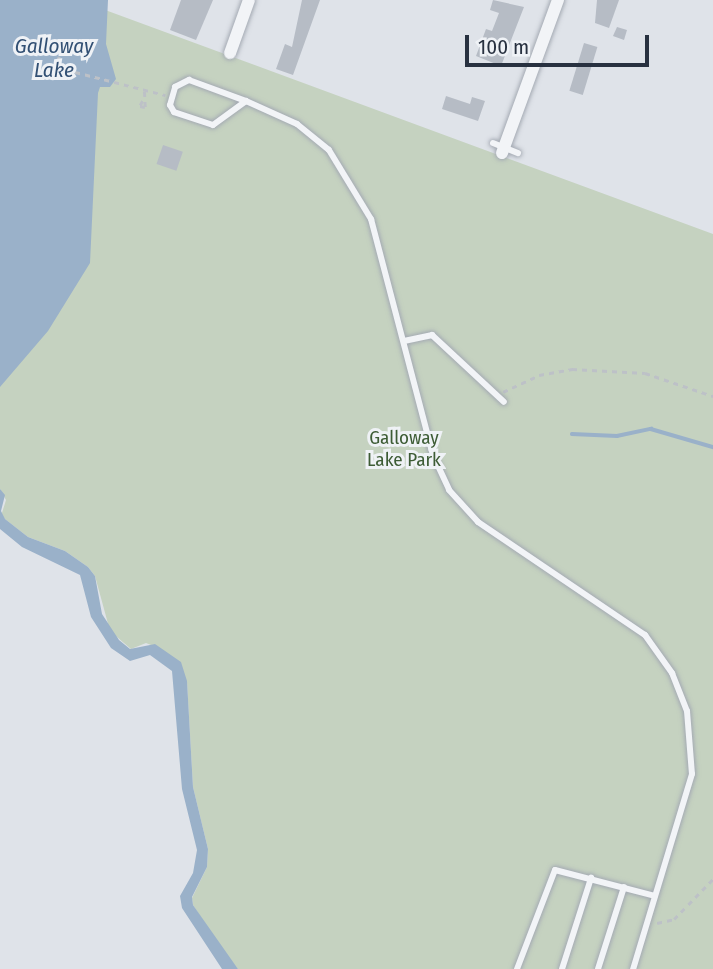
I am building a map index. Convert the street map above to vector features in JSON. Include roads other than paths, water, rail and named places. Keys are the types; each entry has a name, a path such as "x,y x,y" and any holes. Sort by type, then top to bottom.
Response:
{"street":[{"path":"230,53 249,0"},
{"path":"500,148 558,0"}],"lane":[{"path":"246,101 213,125 174,112 170,97 180,81 189,80 246,101 297,124 316,137 340,164 371,219 433,455 461,507 645,635 672,673 687,711 692,774 632,969"},
{"path":"500,148 518,153"},
{"path":"404,341 432,335 504,402"},
{"path":"517,969 550,875 555,870 655,896"},
{"path":"562,969 591,878"},
{"path":"598,969 624,887"}],"water":[{"name":"Galloway Lake","path":"0,0 108,0 106,44 116,79 110,87 100,87 98,93 90,263 48,331 0,387"},
{"path":"0,489 5,495 1,511 5,519 28,537 65,551 88,567 95,576 102,614 119,640 130,649 155,644 181,662 187,681 193,787 208,849 207,867 192,897 193,905 238,969 222,969 182,908 180,896 193,873 197,850 182,789 172,671 150,655 130,661 111,648 91,617 80,575 22,547 0,529"}],"waterway":[{"path":"572,434 617,436 651,429 713,447"}],"park label":[{"name":"Galloway Lake Park","path":"404,449"}]}
